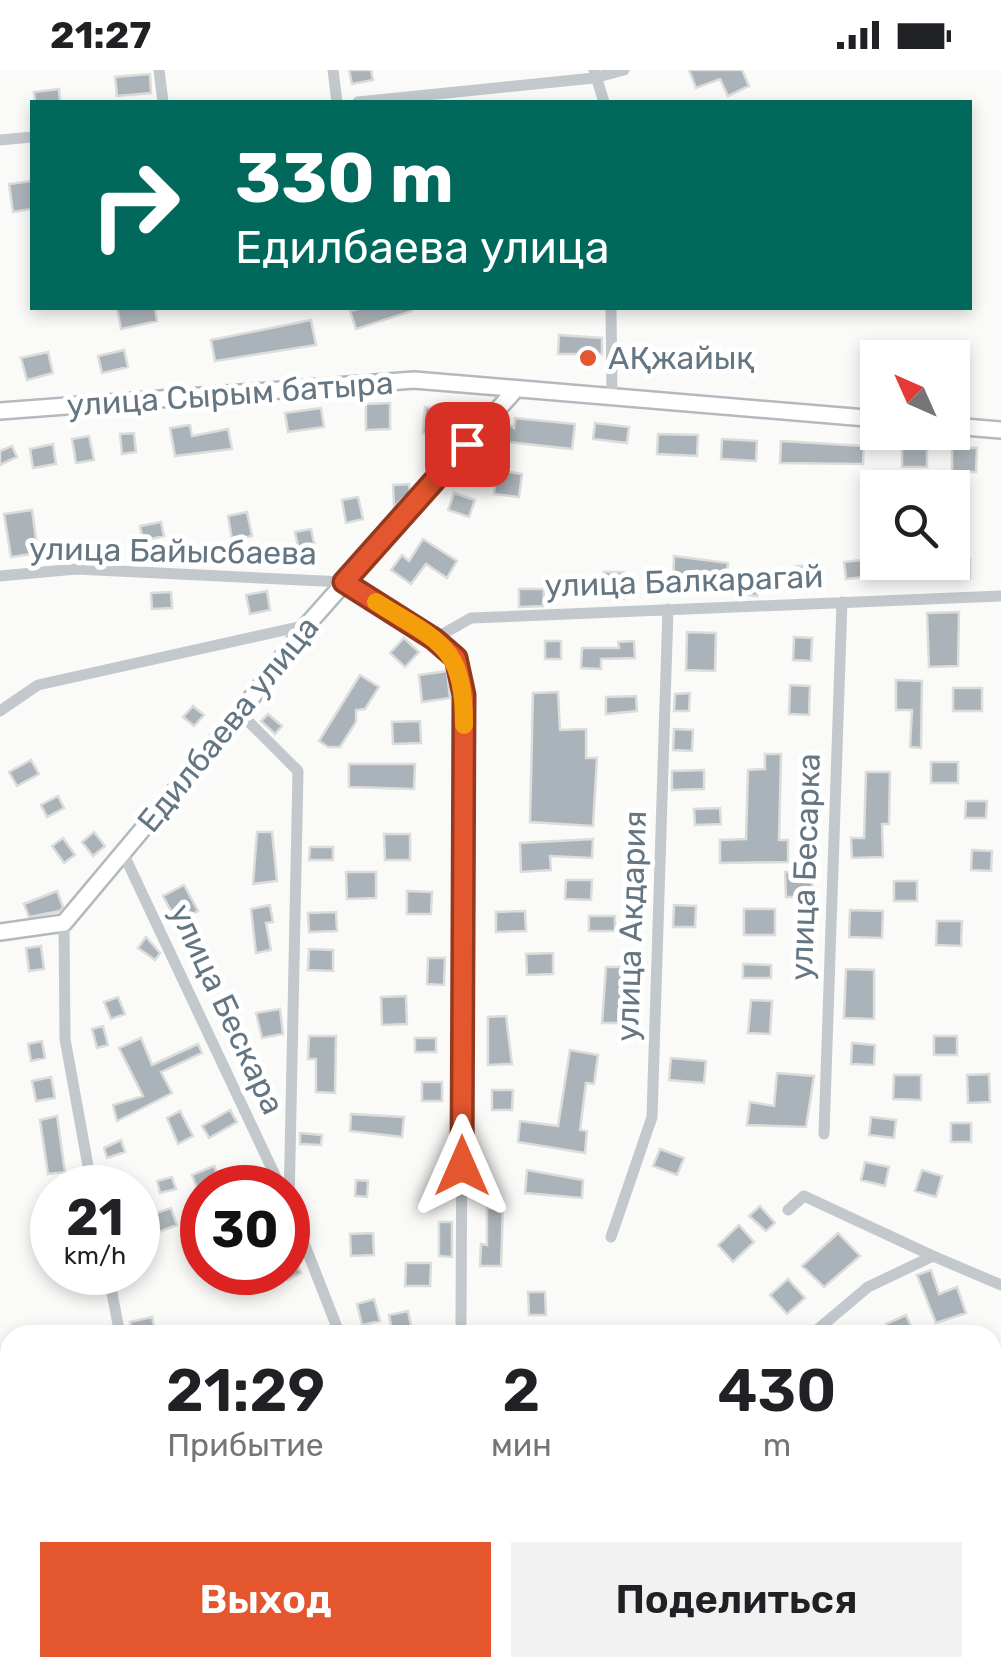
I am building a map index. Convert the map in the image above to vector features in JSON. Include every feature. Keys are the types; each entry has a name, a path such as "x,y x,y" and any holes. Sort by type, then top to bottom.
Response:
{"street":[{"path":"159,70 163,100"},
{"path":"333,70 337,100"},
{"path":"375,100 624,70"},
{"path":"594,74 603,100"},
{"path":"0,140 30,137"},
{"path":"611,310 612,397"},
{"name":"улица Сырым батыра","path":"0,411 414,380 860,418"},
{"name":"Едилбаева улица","path":"64,923 240,713 307,624 516,388"},
{"path":"970,427 1001,430"},
{"name":"улица Байысбаева","path":"0,576 76,570 344,582"},
{"path":"344,582 434,639 456,658 464,695 461,1323"},
{"name":"улица Балкарагай","path":"434,639 471,618 1001,596"},
{"name":"улица Бесарка","path":"824,1134 842,602"},
{"name":"улица Акдария","path":"612,1238 652,1117 668,609"},
{"path":"0,711 38,686 307,624"},
{"path":"240,713 298,771 289,1165"},
{"name":"улица Бескара","path":"124,855 269,1165"},
{"path":"0,932 64,923 64,1039 88,1165"},
{"path":"788,1210 804,1196 1001,1285"},
{"path":"823,1325 868,1287 933,1256"},
{"path":"310,1259 336,1325"},
{"path":"112,1295 118,1325"}],"building":[{"path":"349,70 371,70 373,80 352,84"},
{"path":"689,70 742,70 749,86 728,96 720,79 696,88"},
{"path":"150,74 151,93 117,96 115,77"},
{"path":"59,89 60,100 35,100 34,92"},
{"path":"30,181 30,209 13,212 9,184"},
{"path":"117,310 155,310 157,321 121,329"},
{"path":"412,310 412,311 356,329 350,311"},
{"path":"311,320 316,345 215,361 211,340"},
{"path":"559,335 602,338 602,354 558,354"},
{"path":"124,350 128,367 102,373 98,356"},
{"path":"48,352 53,373 27,380 21,358"},
{"path":"390,403 390,429 366,430 366,404"},
{"path":"425,407 442,408 441,435 423,433"},
{"path":"321,408 324,427 288,432 285,413"},
{"path":"515,418 575,424 572,449 490,440 505,421 514,428"},
{"path":"595,423 629,427 627,443 593,439"},
{"path":"190,425 192,436 228,429 232,449 175,456 170,428"},
{"path":"134,433 136,452 122,454 120,434"},
{"path":"658,434 698,435 697,456 657,454"},
{"path":"89,436 94,460 76,463 72,439"},
{"path":"722,439 757,441 756,461 721,459"},
{"path":"781,441 860,446 864,450 863,464 780,463"},
{"path":"53,444 56,464 33,468 30,449"},
{"path":"12,446 17,457 0,465 0,451"},
{"path":"977,448 976,472 952,470 952,450"},
{"path":"902,450 927,450 927,467 902,467"},
{"path":"497,470 522,474 519,497 494,494"},
{"path":"409,484 410,492 394,507 393,485"},
{"path":"454,493 475,500 469,517 448,510"},
{"path":"358,497 363,519 346,523 342,500"},
{"path":"32,510 38,553 11,557 4,514"},
{"path":"247,512 252,536 232,540 228,516"},
{"path":"161,522 164,536 143,541 140,526"},
{"path":"311,529 315,548 299,551 295,532"},
{"path":"423,539 457,561 447,578 426,564 411,584 391,570 402,555 409,561"},
{"path":"674,556 728,563 727,572 758,573 757,596 706,590 707,584 673,582"},
{"path":"860,560 860,577 846,579 844,562"},
{"path":"796,566 809,566 809,583 796,583"},
{"path":"604,572 624,572 624,599 604,599"},
{"path":"519,589 544,589 543,606 519,607"},
{"path":"267,591 270,610 250,614 246,595"},
{"path":"171,592 172,608 152,609 151,593"},
{"path":"959,612 958,666 929,667 927,613"},
{"path":"687,632 716,633 715,671 686,670"},
{"path":"794,637 812,638 811,661 793,660"},
{"path":"404,638 419,652 405,667 390,653"},
{"path":"545,641 561,641 561,659 545,659"},
{"path":"634,641 635,658 601,659 601,669 581,668 582,648 619,648 618,642"},
{"path":"447,671 450,698 422,702 419,675"},
{"path":"360,675 379,687 365,709 356,710 356,722 340,747 328,747 319,741"},
{"path":"896,680 922,681 921,748 910,747 912,710 896,710"},
{"path":"790,685 810,686 809,715 789,714"},
{"path":"953,688 982,688 982,711 953,711"},
{"path":"558,692 560,730 586,729 586,758 597,758 593,826 530,822 533,693"},
{"path":"690,693 689,711 674,711 675,694"},
{"path":"636,696 637,711 606,714 606,697"},
{"path":"193,706 204,715 194,726 183,717"},
{"path":"268,714 282,726 275,734 261,721"},
{"path":"420,721 421,743 393,744 392,722"},
{"path":"674,729 693,730 692,751 673,750"},
{"path":"765,754 781,754 779,840 788,840 788,862 720,863 720,840 746,839 748,770 765,769"},
{"path":"31,760 39,774 17,786 9,772"},
{"path":"931,762 958,762 958,783 931,783"},
{"path":"349,764 415,764 414,789 349,787"},
{"path":"704,770 704,789 672,790 672,771"},
{"path":"866,772 890,772 889,824 882,824 883,857 852,858 851,838 864,838"},
{"path":"58,796 64,808 47,817 41,805"},
{"path":"966,801 987,801 986,818 965,818"},
{"path":"720,808 721,824 695,825 694,809"},
{"path":"94,832 105,846 93,856 82,842"},
{"path":"257,832 272,832 277,881 253,884"},
{"path":"384,834 410,834 410,860 385,860"},
{"path":"63,838 75,855 64,863 52,846"},
{"path":"593,839 592,858 550,856 551,870 521,872 520,843"},
{"path":"310,847 333,847 333,860 309,860"},
{"path":"972,850 992,851 991,871 971,870"},
{"path":"346,872 376,872 376,898 347,899"},
{"path":"785,872 812,872 813,897 786,897"},
{"path":"566,880 592,880 591,900 565,899"},
{"path":"894,881 917,881 917,901 894,901"},
{"path":"184,885 198,911 177,922 163,896"},
{"path":"57,891 63,907 60,911 29,917 24,904"},
{"path":"407,891 432,892 431,914 407,914"},
{"path":"270,905 273,922 266,923 271,950 256,953 251,909"},
{"path":"674,905 696,906 695,927 673,927"},
{"path":"744,909 775,909 775,935 744,935"},
{"path":"850,910 883,911 882,938 849,937"},
{"path":"525,911 526,931 496,932 496,912"},
{"path":"336,912 337,931 309,932 308,913"},
{"path":"589,916 615,916 615,931 589,931"},
{"path":"937,921 962,921 961,946 936,945"},
{"path":"146,937 160,953 155,960 138,948"},
{"path":"41,946 44,969 29,971 26,948"},
{"path":"309,949 333,950 333,971 308,970"},
{"path":"206,953 220,979 206,987 192,961"},
{"path":"553,953 553,974 527,975 526,954"},
{"path":"428,958 445,958 444,985 427,984"},
{"path":"743,964 771,965 771,978 743,978"},
{"path":"606,967 628,967 633,1023 602,1023"},
{"path":"846,969 874,970 874,1019 844,1018"},
{"path":"406,996 407,1024 382,1025 381,997"},
{"path":"118,997 125,1014 111,1019 104,1002"},
{"path":"751,1000 772,1001 770,1034 748,1033"},
{"path":"280,1009 283,1034 262,1038 256,1013"},
{"path":"506,1016 512,1064 488,1065 488,1017"},
{"path":"103,1026 108,1045 97,1048 92,1029"},
{"path":"309,1036 336,1036 335,1093 316,1092 316,1059 308,1059"},
{"path":"934,1036 957,1036 957,1055 934,1055"},
{"path":"141,1038 152,1065 198,1044 202,1053 161,1072 172,1093 117,1121 113,1105 143,1096 119,1048"},
{"path":"415,1038 436,1038 436,1052 415,1052"},
{"path":"42,1041 45,1058 31,1061 28,1044"},
{"path":"852,1043 875,1045 874,1065 851,1064"},
{"path":"570,1050 598,1055 594,1084 586,1083 580,1130 587,1131 585,1153 518,1142 520,1121 558,1126"},
{"path":"671,1058 706,1061 704,1083 669,1080"},
{"path":"777,1073 814,1076 806,1127 747,1125 750,1102 774,1106"},
{"path":"989,1074 990,1102 968,1103 967,1075"},
{"path":"894,1075 921,1075 921,1100 893,1099"},
{"path":"51,1077 55,1098 36,1101 32,1081"},
{"path":"422,1082 442,1082 442,1101 422,1101"},
{"path":"492,1090 513,1090 512,1110 492,1110"},
{"path":"230,1110 237,1122 209,1138 202,1126"},
{"path":"180,1111 193,1136 178,1144 167,1118"},
{"path":"351,1114 404,1117 402,1137 350,1131"},
{"path":"57,1116 64,1165 47,1165 40,1120"},
{"path":"871,1117 896,1120 894,1138 869,1135"},
{"path":"951,1123 971,1123 971,1142 951,1142"},
{"path":"300,1133 322,1135 321,1145 300,1144"},
{"path":"121,1140 125,1152 107,1158 104,1148"},
{"path":"660,1149 684,1158 677,1175 653,1166"},
{"path":"865,1162 889,1167 885,1186 861,1180"},
{"path":"527,1170 583,1180 582,1198 525,1193"},
{"path":"922,1170 942,1176 936,1197 915,1191"},
{"path":"172,1177 176,1189 160,1193 160,1180"},
{"path":"356,1180 368,1181 367,1197 355,1196"},
{"path":"760,1206 775,1223 766,1231 749,1216"},
{"path":"171,1208 177,1225 160,1231 160,1212"},
{"path":"487,1208 503,1208 501,1266 480,1266 481,1244 487,1245"},
{"path":"439,1222 452,1222 452,1257 439,1256"},
{"path":"739,1225 754,1242 733,1262 718,1245"},
{"path":"373,1233 374,1255 351,1256 350,1234"},
{"path":"838,1233 860,1256 824,1287 802,1266"},
{"path":"406,1263 431,1263 430,1286 405,1286"},
{"path":"931,1270 939,1294 957,1287 966,1313 936,1323 917,1275"},
{"path":"788,1279 805,1298 787,1314 770,1295"},
{"path":"528,1292 545,1292 546,1315 529,1315"},
{"path":"374,1299 380,1321 362,1325 357,1304"},
{"path":"408,1311 411,1325 391,1325 389,1315"},
{"path":"906,1315 910,1325 886,1325"},
{"path":"152,1317 154,1325 131,1325 130,1322"}],"slow traffic":[{"path":"376,602 456,658 464,695 464,725"}],"place":[{"name":"АҚжайық","path":"588,358"}],"route":[{"path":"462,1166 464,695 456,658 434,639 344,582 467,444"}]}
